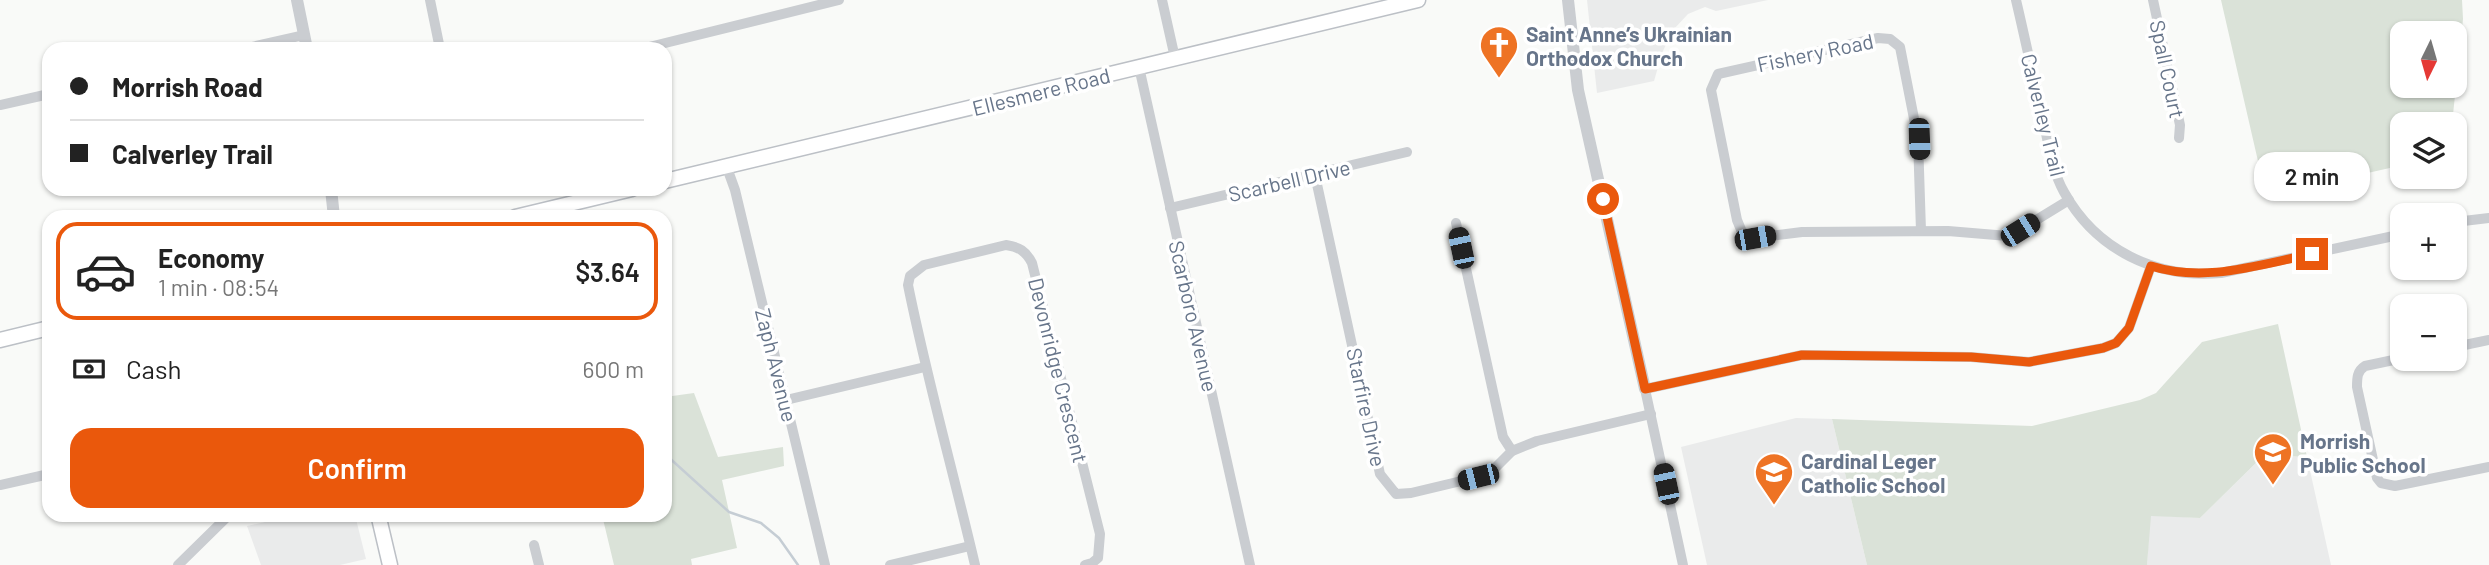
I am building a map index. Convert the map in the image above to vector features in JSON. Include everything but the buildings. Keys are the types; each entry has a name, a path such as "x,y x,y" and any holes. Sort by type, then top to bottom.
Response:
{"main road":[{"name":"Ellesmere Road","path":"672,179 1418,0"},
{"path":"544,210 603,196"},
{"path":"0,340 42,330"},
{"path":"380,522 390,565"}],"street":[{"path":"297,0 306,42"},
{"path":"430,0 439,42"},
{"path":"669,42 839,0"},
{"path":"1162,0 1175,58"},
{"path":"1568,0 1578,90 1683,565"},
{"name":"Calverley Trail","path":"2016,0 2059,180 2082,218 2115,249 2151,266 2183,274 2221,273 2390,237"},
{"name":"Spall Court","path":"2153,0 2180,125 2179,138"},
{"path":"274,42 304,35"},
{"name":"Fishery Road","path":"1921,231 1916,116 1900,47 1890,39 1878,38 1718,74 1712,90 1737,220 1742,232 1755,238 1802,232 1921,231 2008,236 2069,200"},
{"name":"Scarboro Avenue","path":"1139,67 1250,565"},
{"path":"0,105 42,96"},
{"name":"Scarbell Drive","path":"1170,208 1407,152"},
{"name":"Zaph Avenue","path":"726,165 735,190 825,565"},
{"name":"Starfire Drive","path":"1315,174 1380,474 1396,494 1478,477 1496,467 1512,451 1537,441 1651,414"},
{"path":"2467,221 2489,218"},
{"path":"1456,223 1503,437 1512,451"},
{"name":"Devonridge Crescent","path":"975,565 925,367 908,285 910,276 923,265 1006,246 1017,247 1027,254 1032,263 1100,534 1098,558 1085,565"},
{"path":"1645,389 1802,355 1971,357 2029,362 2103,348 2116,343 2129,328 2151,266"},
{"path":"2467,345 2489,340"},
{"path":"2390,361 2365,366 2360,369 2357,377 2377,478 2381,483 2395,486 2489,467"},
{"path":"786,400 925,367"},
{"path":"0,485 42,476"},
{"path":"178,565 221,522"},
{"path":"534,545 539,565"},
{"path":"890,565 970,546"}],"shaded area":[{"path":"1587,0 1768,0 1716,11 1705,7 1688,14 1673,30 1662,53 1654,81 1597,93"},
{"path":"2221,0 2462,0 2463,21 2390,21 2390,98 2455,98 2453,112 2390,112 2390,168 2266,196"},
{"path":"2278,324 2307,457 2264,455 2200,518 2151,516 2147,565 1867,565 1832,419 2032,426 2140,400 2156,393 2202,342"},
{"path":"694,393 718,457 783,447 784,466 722,480 737,548 691,559 692,565 614,565 604,522 672,522 672,396"},
{"name":"Cardinal Leger Catholic School","path":"1796,418 1832,419 1867,565 1707,565 1681,447"},
{"name":"Morrish Public School","path":"2264,455 2307,457 2331,565 2147,565 2150,515 2200,518"},
{"path":"265,522 357,522 366,559 340,565 261,565 247,526"}],"waterway":[{"path":"672,460 729,512 761,523 779,538 798,565"}],"place":[{"name":"Saint Anne’s Ukrainian Orthodox Church","path":"1499,79"},
{"name":"Morrish Public School","path":"2273,486"},
{"name":"Cardinal Leger Catholic School","path":"1774,506"}],"route":[{"path":"1603,199 1645,389 1802,355 1971,357 2029,362 2103,348 2116,343 2129,328 2151,266 2183,274 2202,275 2312,254"}]}
